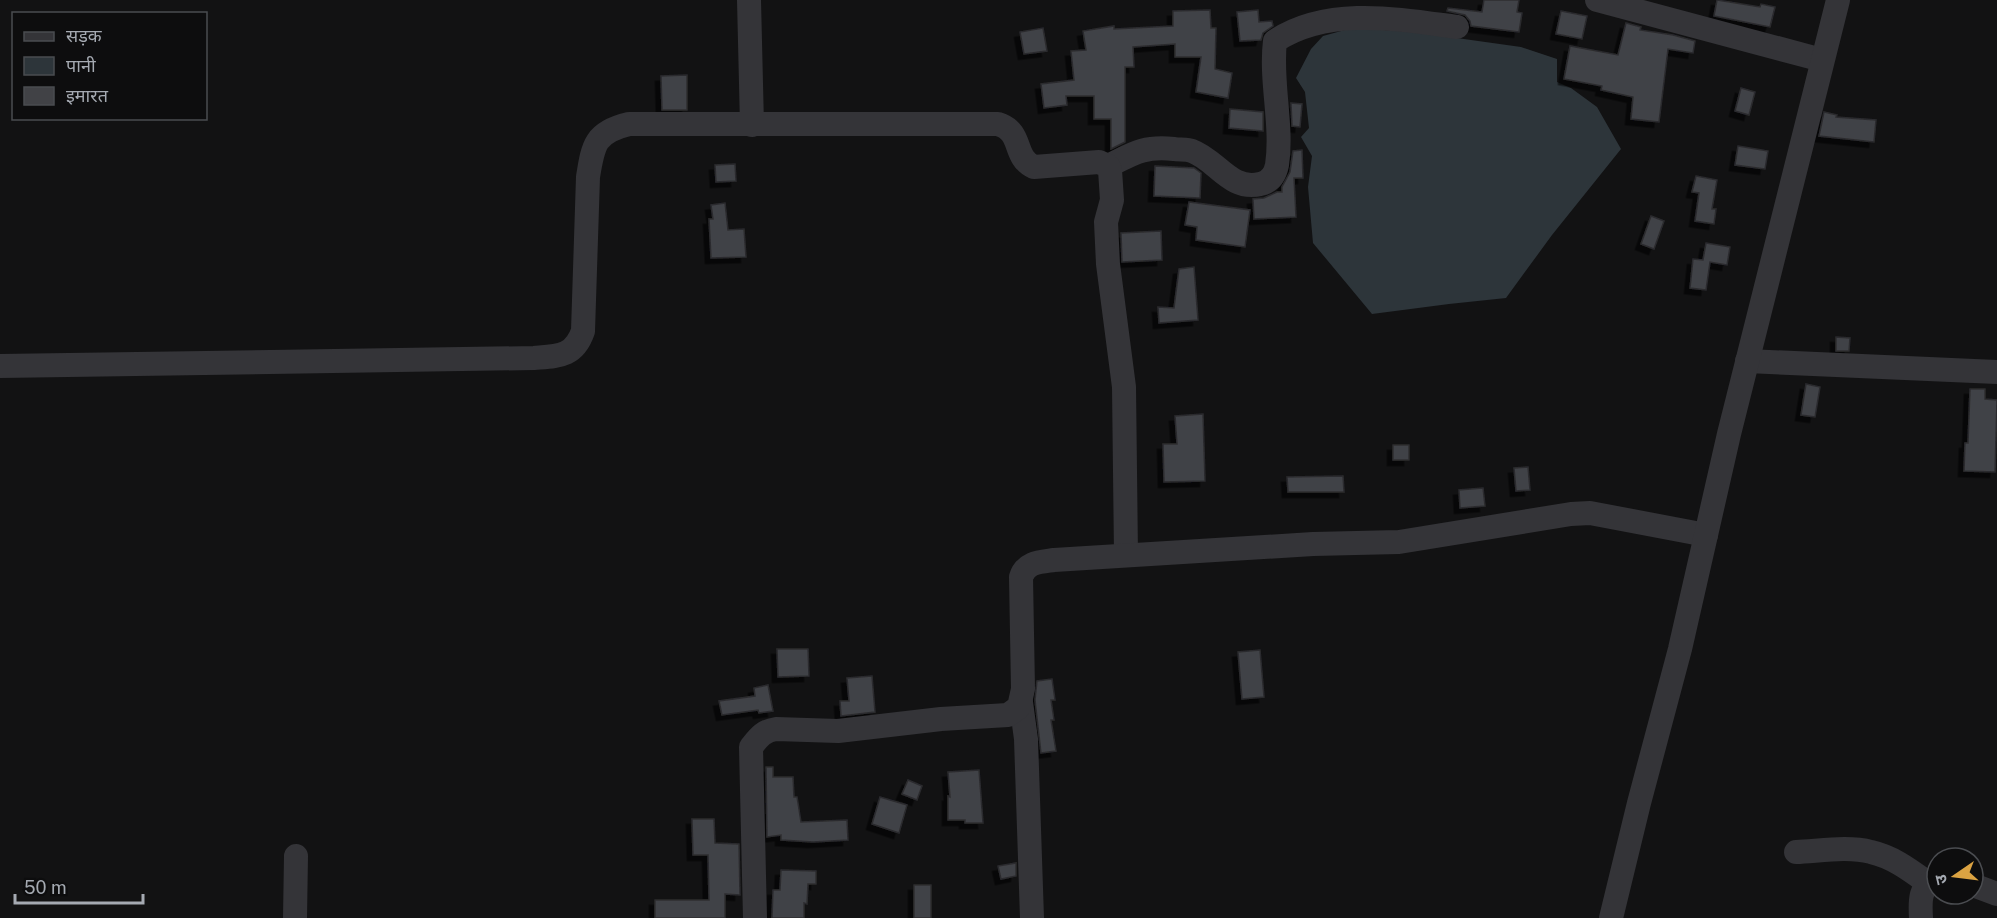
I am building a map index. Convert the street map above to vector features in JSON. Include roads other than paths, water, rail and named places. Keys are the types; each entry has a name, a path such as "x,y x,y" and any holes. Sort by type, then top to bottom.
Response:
{"street":[{"path":"749,0 752,124"},
{"path":"1597,0 1822,60"},
{"path":"1611,918 1680,650 1747,361 1838,0"},
{"path":"1108,166 1137,151 1156,147 1191,151 1205,158 1235,182 1256,185 1266,183 1274,175 1277,165 1277,105 1273,56 1275,41 1300,28 1363,18 1389,18 1457,27"},
{"path":"0,366 534,358 564,354 574,349 583,330 588,177 591,156 596,143 612,128 628,124 998,124 1007,127 1012,132 1027,164 1034,167 1099,162 1108,166 1112,178 1112,200 1106,222 1108,264 1125,387 1126,555"},
{"path":"1747,361 1997,372"},
{"path":"1032,918 1026,739 1021,702 1023,689 1021,596 1023,572 1031,564 1126,555 1313,544 1399,542 1571,514 1590,513 1706,534"},
{"path":"755,918 751,747 761,734 766,730 776,729 838,731 940,719 994,717 1014,712 1021,702"},
{"path":"1796,852 1871,851 1889,857 1925,877"},
{"path":"295,918 296,856"},
{"path":"1921,918 1925,887"}],"water":[{"path":"1352,28 1414,32 1521,47 1557,59 1557,82 1571,88 1597,107 1621,149 1552,235 1506,298 1372,314 1313,243 1308,187 1312,156 1301,137 1309,128 1305,92 1296,78 1311,49 1323,36"}]}
